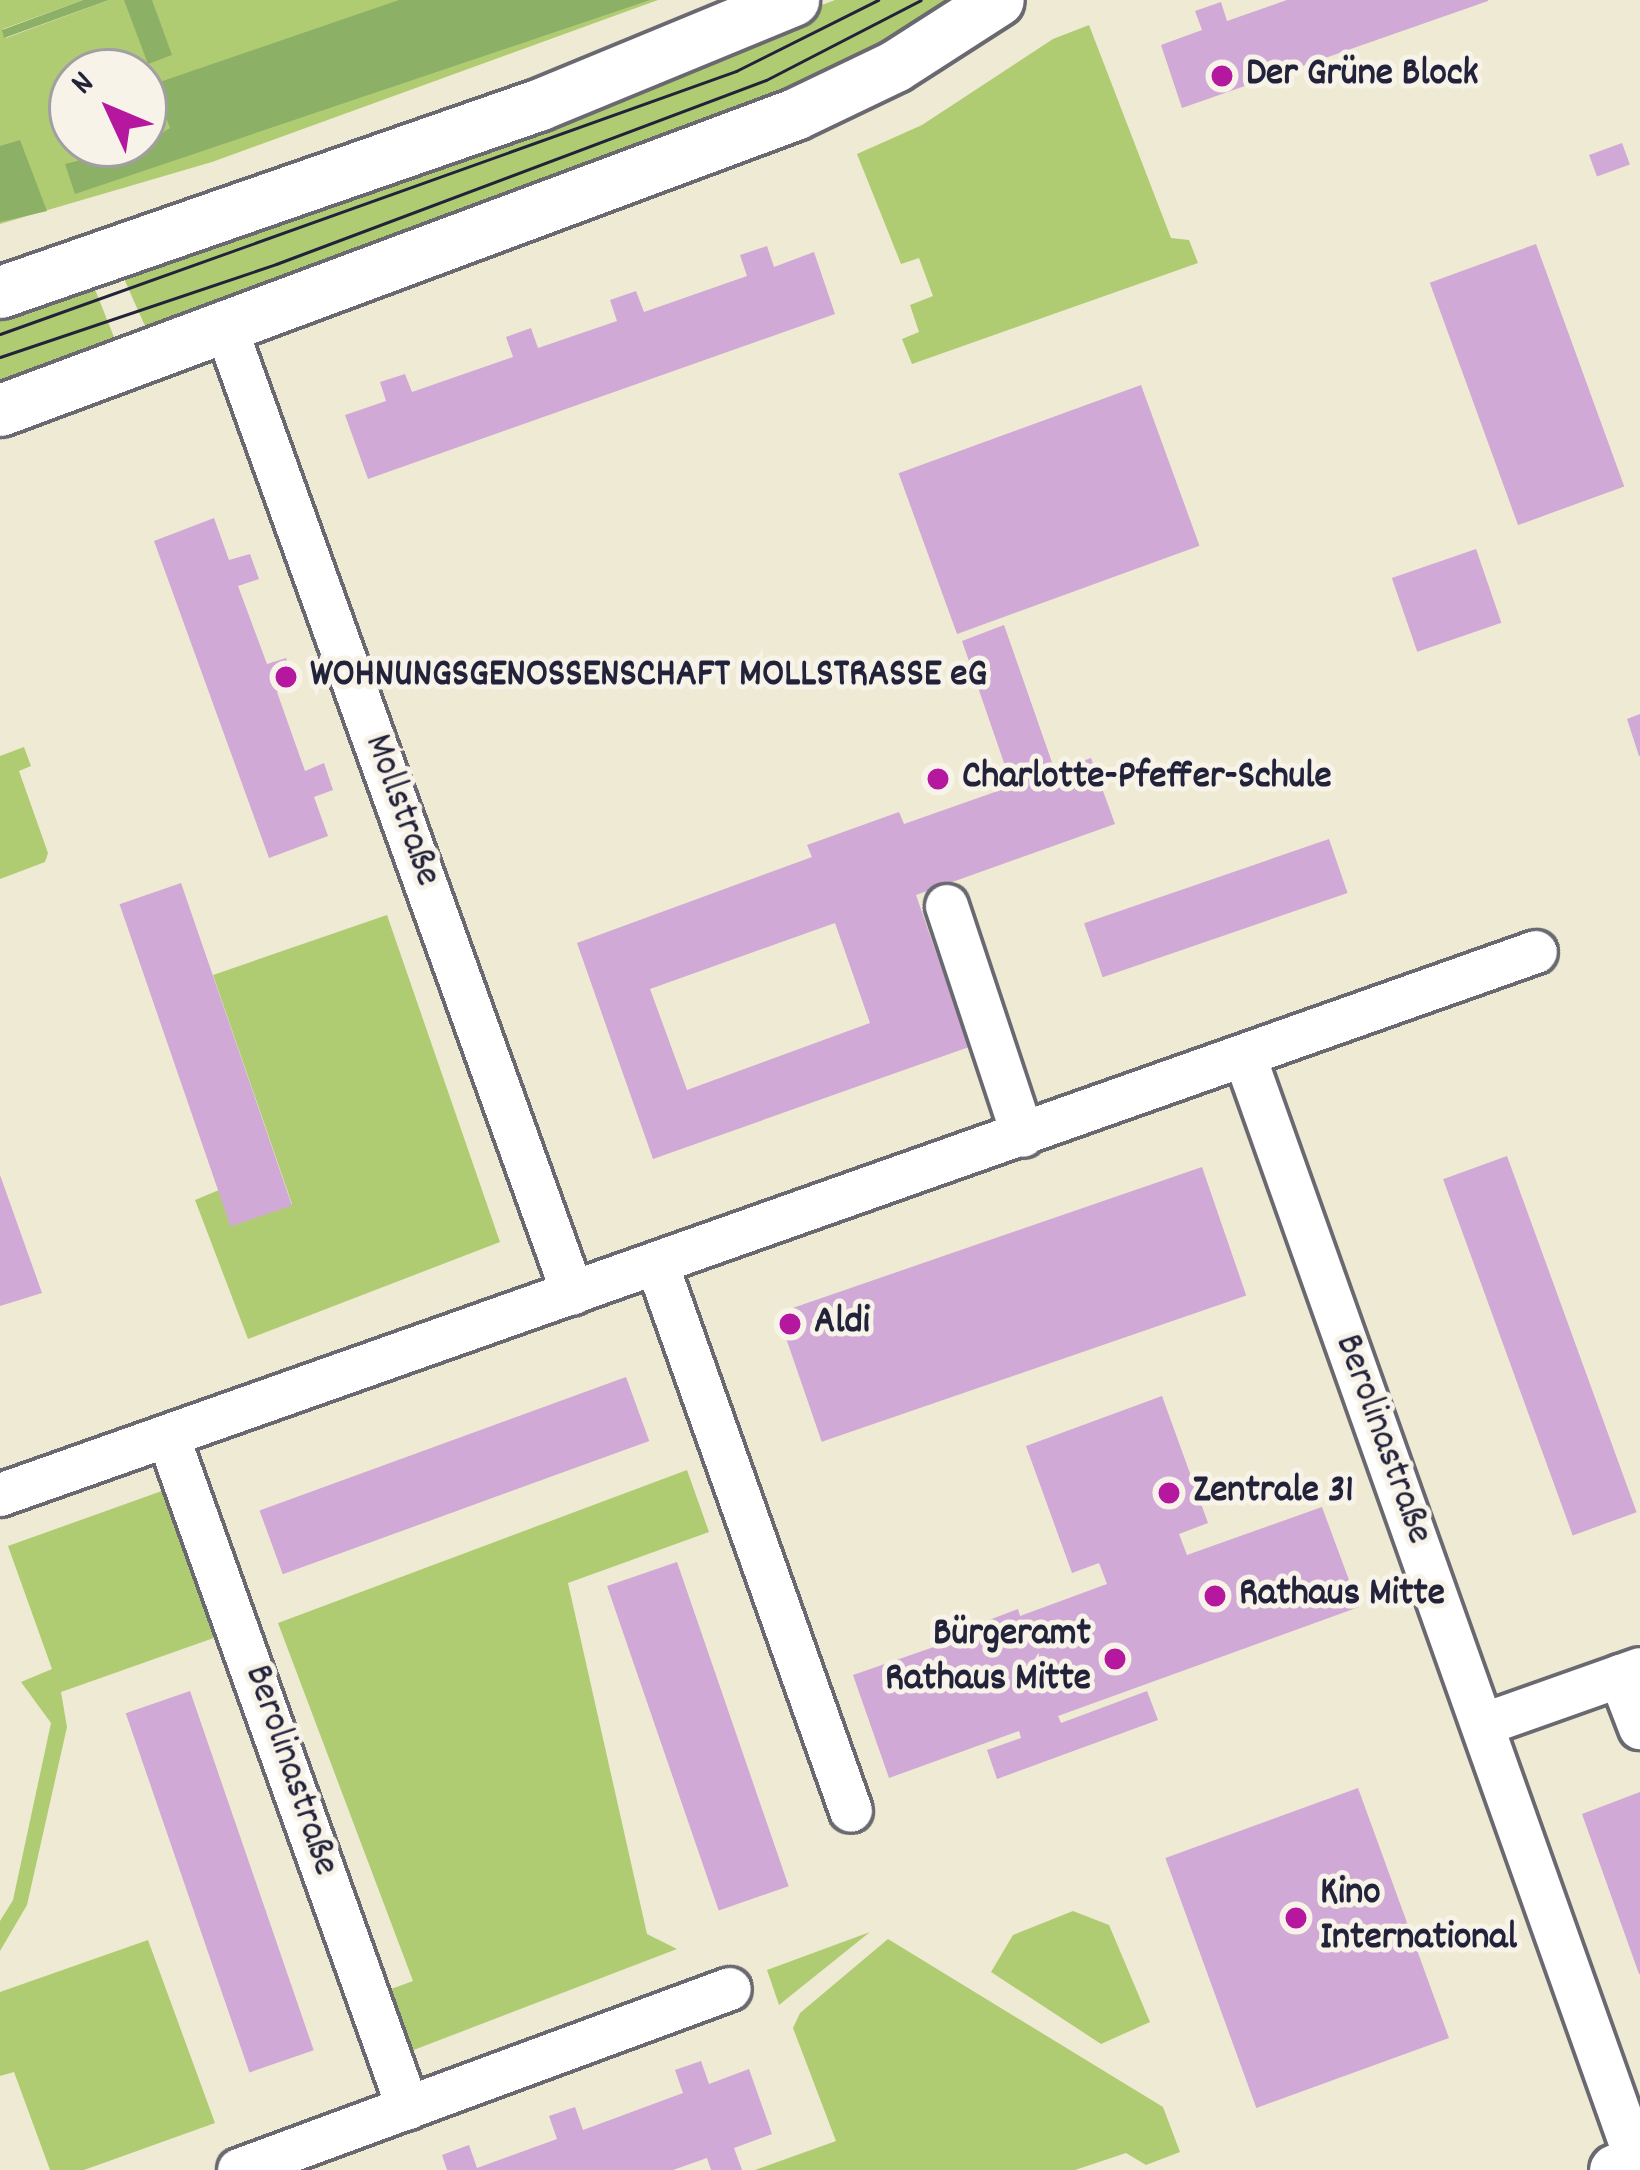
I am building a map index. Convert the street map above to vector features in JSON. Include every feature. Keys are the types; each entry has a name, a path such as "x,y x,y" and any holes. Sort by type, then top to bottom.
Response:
{"main road":[{"path":"0,292 361,170 724,16 793,0"},
{"path":"0,410 795,114 895,66 998,0"}],"street":[{"name":"Mollstraße","path":"226,328 573,1294"},
{"path":"947,906 1023,1136"},
{"path":"0,1495 1536,952"},
{"name":"Berolinastraße","path":"1245,1057 1485,1724 1631,2164"},
{"path":"657,1264 851,1811"},
{"name":"Berolinastraße","path":"168,1436 408,2108"},
{"path":"1485,1724 1630,1672 1640,1728"},
{"path":"239,2170 730,1988"}],"green space":[{"path":"0,0 83,0 3,29 6,38 109,0 658,0 212,162 0,224"},
{"path":"83,0 109,0 4,38 2,30"},
{"path":"124,0 152,0 172,55 168,56 168,48 142,48"},
{"path":"399,0 650,0 168,163 168,79"},
{"path":"835,0 964,0 774,101 149,335 121,272"},
{"path":"1089,25 1171,238 1189,240 1198,263 912,364 902,339 919,332 910,305 933,296 919,258 901,264 857,154 922,125 1053,39"},
{"path":"20,140 47,211 0,222 0,146"},
{"path":"66,168 152,168 75,194"},
{"path":"92,282 118,347 0,388 0,312"},
{"path":"24,747 31,766 19,771 48,853 45,862 0,879 0,756"},
{"path":"387,915 500,1242 248,1339 195,1200 219,1190 231,1226 292,1204 213,975"},
{"path":"687,1470 709,1532 568,1583 647,1934 677,1949 398,2056 369,1997 413,1981 278,1623"},
{"path":"173,1487 225,1634 61,1692 67,1727 27,1905 0,1951 0,1921 13,1900 51,1723 21,1682 52,1669 8,1546"},
{"path":"1073,1911 1109,1925 1150,2022 1101,2044 991,1972 1013,1935"},
{"path":"870,1932 779,2005 767,1970"},
{"path":"888,1939 1163,2107 1180,2152 1146,2165 1126,2153 1075,2170 755,2170 836,2141 793,2028 800,2013"},
{"path":"148,1940 215,2123 84,2170 50,2170 14,2072 0,2076 0,1992"}],"building":[{"name":"Der Grüne Block","path":"1287,0 1488,1 1182,108 1161,45 1202,30 1195,11 1221,2 1227,21"},
{"path":"1622,143 1630,165 1597,177 1589,155"},
{"path":"1536,244 1624,486 1518,525 1430,283"},
{"path":"767,246 774,267 814,252 835,314 368,479 345,415 386,401 380,382 405,374 412,392 513,357 506,337 531,328 538,348 617,321 610,300 636,291 644,312 747,276 740,255"},
{"path":"1141,385 1199,546 957,634 899,473"},
{"path":"214,518 229,560 250,554 259,579 238,586 267,664 286,658 296,685 277,692 305,771 324,763 333,790 314,797 328,836 269,858 154,541"},
{"path":"1476,549 1501,623 1417,652 1392,578"},
{"path":"1004,625 1055,771 1091,758 1115,824 916,895 969,1047 653,1159 577,943 812,857 807,845 899,812 904,824 1012,786 962,641","holes":["835,923 870,1023 687,1090 650,989"]},
{"path":"1640,714 1640,756 1639,756 1627,719"},
{"path":"1329,839 1348,893 1103,977 1084,923"},
{"path":"181,883 292,1205 231,1227 120,904"},
{"path":"1507,1156 1637,1512 1573,1535 1443,1179"},
{"path":"1202,1167 1246,1296 822,1442 777,1313"},
{"path":"0,1175 42,1293 0,1306"},
{"path":"626,1377 649,1441 283,1574 260,1510"},
{"name":"Rathaus Mitte","path":"1162,1396 1208,1523 1179,1534 1187,1555 1322,1507 1359,1607 1058,1716 1061,1723 1147,1691 1158,1720 997,1779 987,1750 1021,1738 1019,1731 889,1778 853,1675 983,1630 981,1623 1018,1609 1020,1616 1107,1584 1099,1563 1072,1573 1026,1446"},
{"path":"677,1562 789,1886 719,1910 607,1586"},
{"path":"190,1691 314,2050 249,2072 126,1713"},
{"name":"Kino International","path":"1358,1788 1449,2038 1256,2108 1165,1858"},
{"path":"1640,1792 1640,1974 1639,1974 1582,1814"},
{"path":"701,2061 709,2084 749,2069 772,2134 734,2148 742,2170 711,2170 707,2158 673,2170 447,2170 442,2155 469,2145 477,2168 557,2139 549,2116 575,2107 583,2130 683,2093 675,2070"}],"tram line":[{"path":"0,334 736,71 878,0"},
{"path":"0,357 276,264 766,80 921,0"}],"place":[{"name":"Der Grüne Block","path":"1222,76"},
{"name":"WOHNUNGSGENOSSENSCHAFT MOLLSTRASSE eG","path":"286,677"},
{"name":"Charlotte-Pfeffer-Schule","path":"938,779"},
{"name":"Aldi","path":"790,1324"},
{"name":"Zentrale 31","path":"1169,1493"},
{"name":"Rathaus Mitte","path":"1215,1596"},
{"name":"Bürgeramt Rathaus Mitte","path":"1115,1659"},
{"name":"Kino International","path":"1296,1918"}]}
